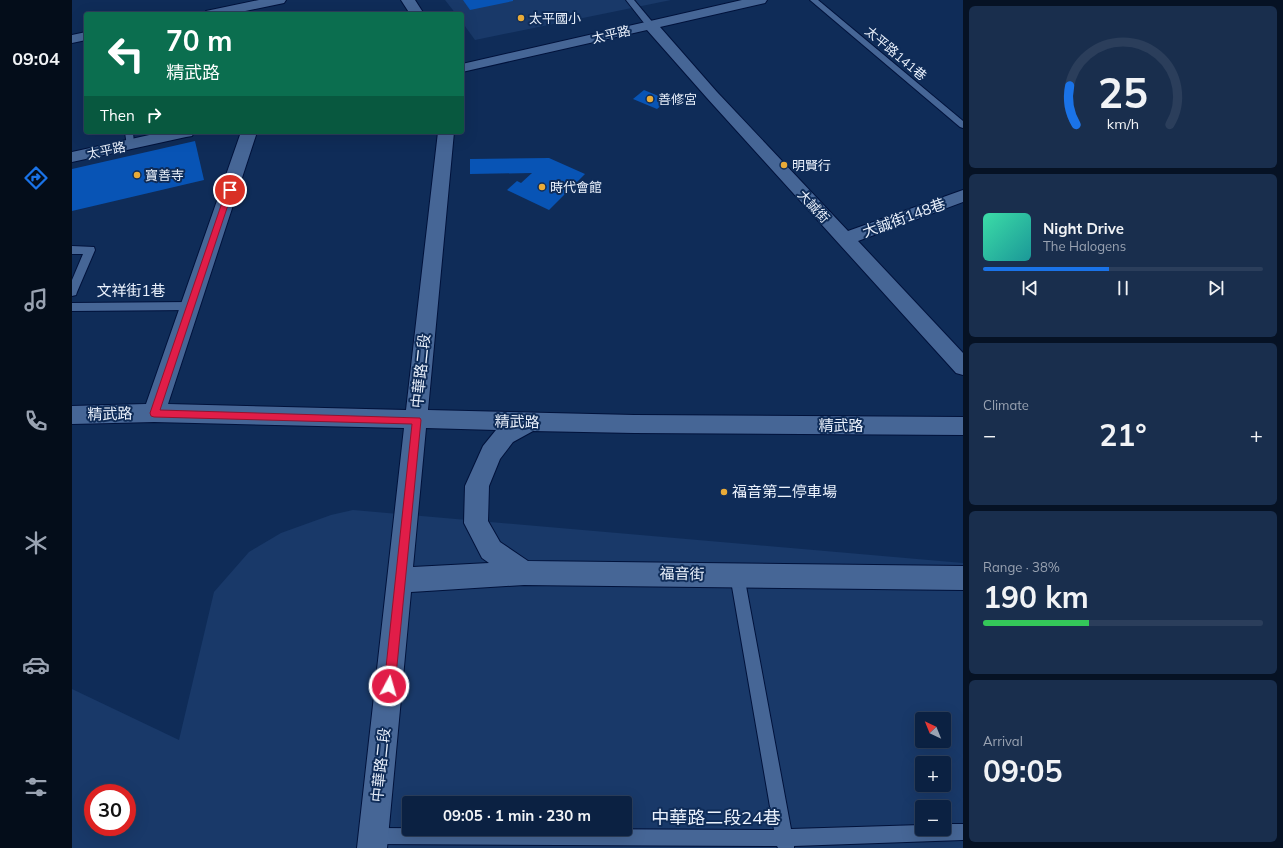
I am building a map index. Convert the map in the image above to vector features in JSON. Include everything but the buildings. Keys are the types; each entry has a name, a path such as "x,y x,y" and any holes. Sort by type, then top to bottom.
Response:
{"street":[{"path":"218,10 280,0"},
{"path":"408,0 416,12"},
{"name":"太平路","path":"464,68 760,0"},
{"name":"大誠街","path":"651,26 712,95 963,367"},
{"path":"72,39 84,36"},
{"name":"太平路","path":"72,157 130,138 167,134"},
{"path":"154,413 248,134"},
{"name":"中華路二段","path":"373,842 446,134"},
{"name":"大誠街148巷","path":"845,239 963,196"},
{"name":"精武路","path":"72,415 154,413 528,423 963,426"},
{"path":"524,573 491,550 476,523 477,486 490,453 505,435 528,423"},
{"name":"福音街","path":"400,580 524,573 963,578"}],"lane":[{"path":"630,0 651,26"},
{"name":"太平路141巷","path":"814,0 963,125"},
{"name":"文祥街1巷","path":"72,250 90,250 72,292"},
{"name":"文祥街1巷","path":"72,307 190,306"},
{"path":"737,575 785,843"},
{"name":"中華路二段24巷","path":"373,842 785,843 963,832"}],"shaded area":[{"name":"太平國小","path":"445,0 671,0 475,40 464,25 464,12 454,12"},
{"path":"353,510 963,563 963,848 72,848 72,689 179,740 214,592 249,552 281,533 331,515"}],"place":[{"name":"太平國小","path":"521,18"},
{"name":"善修宮","path":"650,99"},
{"name":"明賢行","path":"784,165"},
{"name":"寶善寺","path":"137,175"},
{"name":"時代會館","path":"542,187"},
{"name":"福音第二停車場","path":"724,492"}],"route":[{"path":"230,190 154,413 417,420 389,686"}]}
